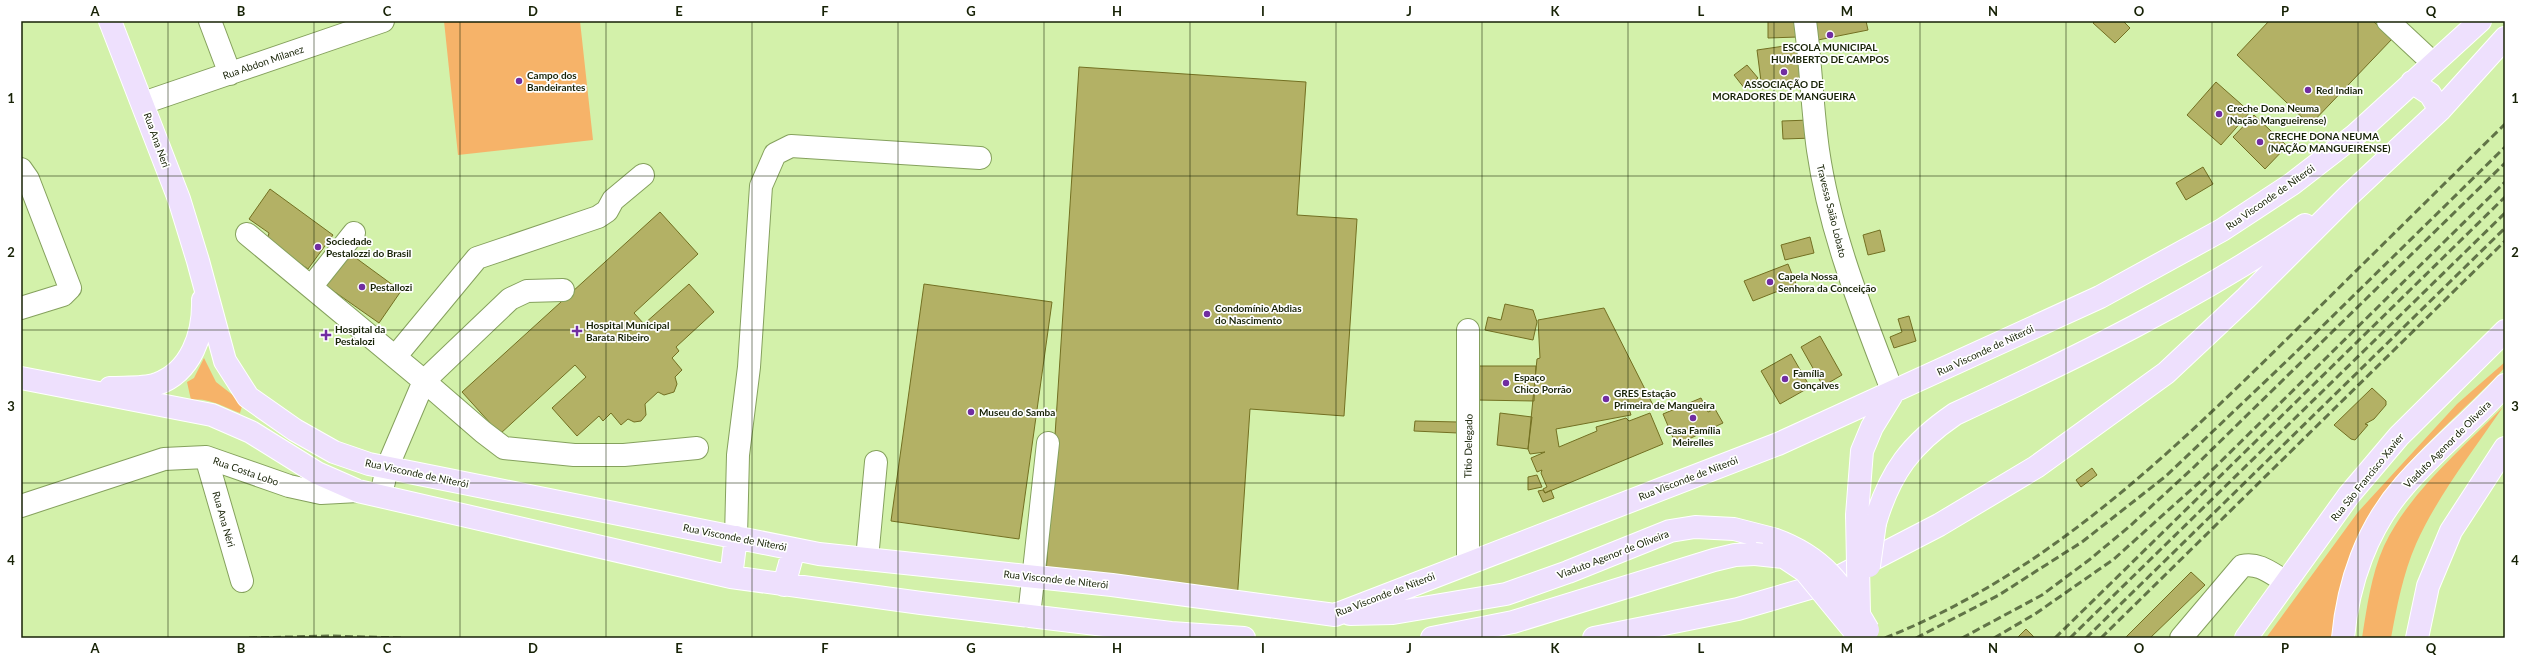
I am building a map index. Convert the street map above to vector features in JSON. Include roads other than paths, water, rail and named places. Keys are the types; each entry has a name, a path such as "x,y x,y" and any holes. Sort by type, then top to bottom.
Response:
{"main road":[{"name":"Rua Ana Neri","path":"110,21 179,199 198,261"},
{"name":"Rua Visconde de Niterói","path":"198,261 225,361 248,397 295,430 334,452 369,464 794,549 867,559 1112,585 1335,615 1468,562 1778,444 1893,393 2100,297 2222,230 2292,184 2354,136 2480,21"},
{"path":"1594,638 1738,609 1827,582 1939,525 2036,467 2166,373 2246,298 2348,196 2440,110 2505,38"},
{"path":"2412,82 2430,94 2440,110"},
{"path":"1866,637 1869,557 1875,523 1882,498 1894,474 1910,451 1930,431 1955,414 2136,327 2245,266 2348,196"},
{"path":"81,390 156,385 175,374 194,352 198,339 203,303 198,261"},
{"name":"Rua São Francisco Xavier","path":"2246,638 2350,495 2399,436 2505,331"},
{"path":"21,378 212,415 251,432 317,473 358,491 381,495 731,577 784,585 1171,633 1244,638"},
{"name":"Viaduto Agenor de Oliveira","path":"2343,638 2345,616 2354,579 2366,545 2383,514 2404,485 2505,385"},
{"path":"1866,637 1857,514 1862,451 1872,427 1893,393"},
{"path":"2417,638 2428,586 2451,531 2505,448"},
{"name":"Viaduto Agenor de Oliveira","path":"1335,615 1393,613 1506,594 1568,572 1670,530 1695,528 1734,529 1796,547 1821,565 1848,594 1866,637"},
{"path":"731,577 736,537"},
{"path":"784,585 794,549"},
{"path":"1432,638 1513,622 1714,560 1735,555 1755,554 1784,557 1805,570 1866,637"}],"street":[{"path":"210,21 230,74"},
{"name":"Rua Abdon Milanez","path":"143,103 383,21"},
{"name":"Travessa Saião Lobato","path":"1804,21 1818,151 1834,223 1848,273 1893,393"},
{"path":"2388,21 2433,63"},
{"path":"736,537 738,455 749,367 761,186 775,154 791,146 980,158"},
{"path":"21,169 28,179 70,288 63,295 21,308"},
{"path":"395,357 477,258 598,217 607,211 613,200 643,175"},
{"path":"311,287 354,232"},
{"path":"247,234 504,448 574,455 624,455 697,448"},
{"path":"381,495 387,468 424,381 436,372 493,313 510,299 527,291 563,290"},
{"name":"Titio Delegado","path":"1468,330 1468,562"},
{"path":"1029,616 1032,577 1048,443"},
{"name":"Rua Costa Lobo","path":"21,506 164,459 206,457 289,486 321,493 358,491"},
{"name":"Rua Ana Néri","path":"206,457 242,581"},
{"path":"867,559 876,462"},
{"path":"2181,638 2242,566 2251,564 2262,568 2286,582"}],"railway":[{"path":"1885,638 1944,612 1999,581 2052,546 2102,508 2151,467 2244,381 2505,124"},
{"path":"1916,638 1999,595 2082,542 2166,476 2294,354 2505,147"},
{"path":"1962,638 2042,595 2089,560 2130,526 2194,467 2505,163"},
{"path":"1994,638 2035,614 2114,559 2203,479 2505,182"},
{"path":"2055,638 2505,197"},
{"path":"2070,638 2505,213"},
{"path":"2086,638 2505,228"},
{"path":"2101,638 2505,241"},
{"path":"249,638 330,636 403,638"}],"place":[{"name":"ESCOLA MUNICIPAL HUMBERTO DE CAMPOS","path":"1830,35"},
{"name":"ASSOCIAÇÃO DE MORADORES DE MANGUEIRA","path":"1784,72"},
{"name":"Campo dos Bandeirantes","path":"519,81"},
{"name":"Red Indian","path":"2308,90"},
{"name":"Creche Dona Neuma (Nação Mangueirense)","path":"2219,114"},
{"name":"CRECHE DONA NEUMA (NAÇÃO MANGUEIRENSE)","path":"2260,142"},
{"name":"Sociedade Pestalozzi do Brasil","path":"318,247"},
{"name":"Capela Nossa Senhora da Conceição","path":"1770,282"},
{"name":"Pestallozi","path":"362,287"},
{"name":"Condomínio Abdias do Nascimento","path":"1207,314"},
{"name":"Hospital Municipal Barata Ribeiro","path":"577,331"},
{"name":"Hospital da Pestalozi","path":"326,335"},
{"name":"Família Gonçalves","path":"1785,379"},
{"name":"Espaço Chico Porrão","path":"1506,383"},
{"name":"GRES Estação Primeira de Mangueira","path":"1606,399"},
{"name":"Museu do Samba","path":"971,412"},
{"name":"Casa Família Meirelles","path":"1693,418"}]}
